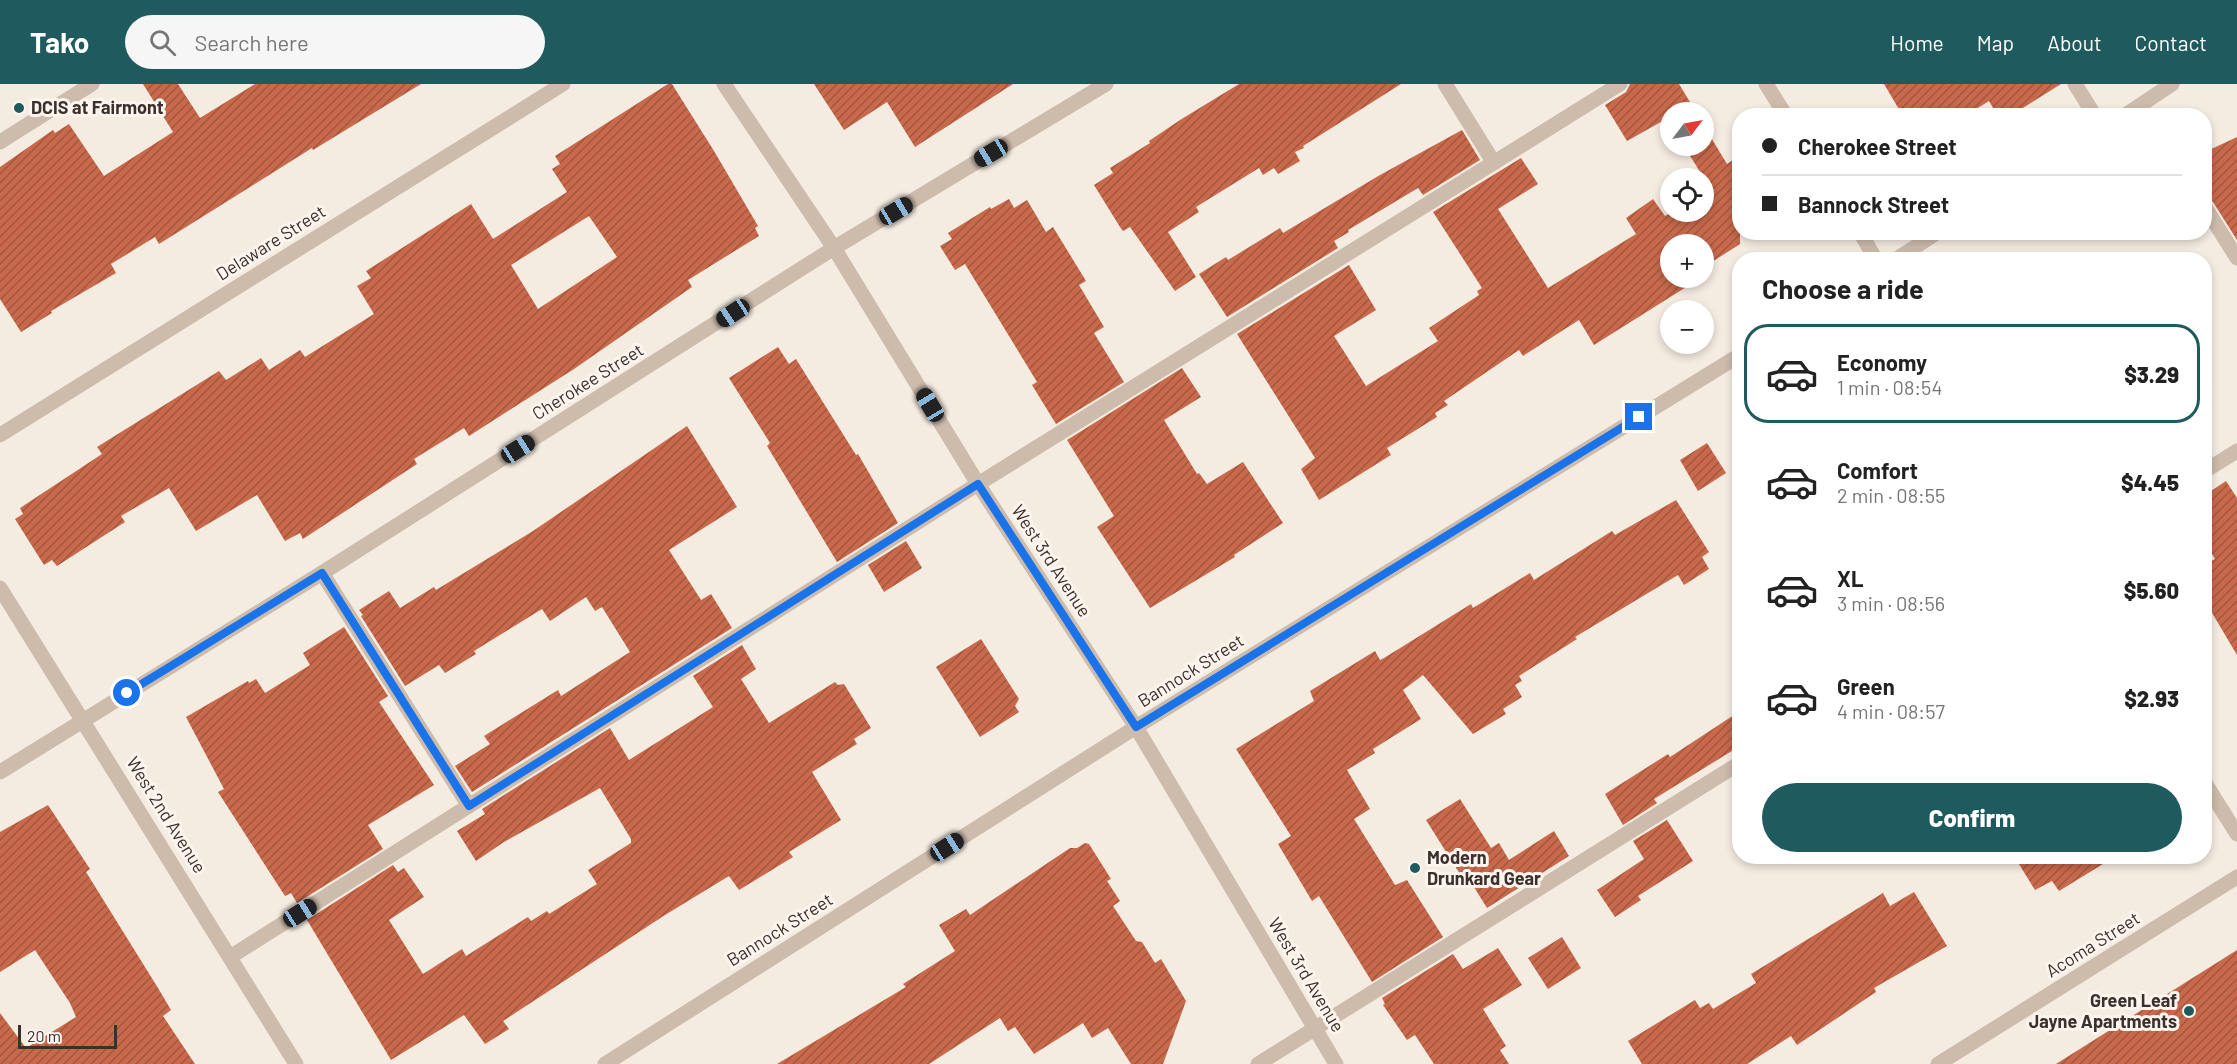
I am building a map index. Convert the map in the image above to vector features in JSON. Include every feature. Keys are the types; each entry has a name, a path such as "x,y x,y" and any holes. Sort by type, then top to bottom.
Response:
{"street":[{"path":"0,142 92,84"},
{"name":"Delaware Street","path":"0,435 563,84"},
{"name":"West 3rd Avenue","path":"724,84 834,248 978,484 1136,727 1336,1064"},
{"name":"Cherokee Street","path":"0,772 322,573 834,248 1106,84"},
{"path":"1445,84 1494,163"},
{"path":"230,957 978,484 1620,84"},
{"path":"1766,84 1781,108"},
{"path":"2075,84 2090,108"},
{"path":"2146,108 2172,84"},
{"path":"2212,218 2237,258"},
{"path":"1907,252 1926,240"},
{"name":"Bannock Street","path":"605,1064 1136,727 1732,360"},
{"path":"2212,467 2237,451"},
{"path":"322,573 469,806"},
{"name":"West 2nd Avenue","path":"0,588 296,1064"},
{"path":"1258,1064 1732,768"},
{"path":"2212,794 2237,834"},
{"name":"Acoma Street","path":"1938,1064 2237,877"}],"building":[{"path":"143,84 178,84 200,118 255,84 421,84 313,150 312,148 159,244 155,237 111,264 116,273 51,311 52,313 21,332 0,299 0,167 53,130 55,133 69,124 104,176 173,132"},
{"path":"668,84 672,84 758,226 755,228 759,236 688,280 692,287 574,369 469,436 464,428 414,459 417,464 303,539 300,533 285,541 257,495 196,531 169,488 121,516 125,522 57,566 52,560 44,565 15,519 23,514 20,508 102,454 97,447 219,371 226,380 261,358 269,370 300,350 305,357 374,314 357,286 371,278 366,271 471,204 493,239 567,192 552,169 560,164 555,156","holes":["589,216 617,257 538,309 511,265"]},
{"path":"814,84 1013,84 915,147 887,102 844,130"},
{"path":"1239,84 1401,84 1295,152 1300,161 1278,174 1274,168 1263,175 1259,168 1196,207 1199,212 1168,232 1196,277 1175,291 1130,227 1123,231 1094,185 1113,173 1110,168 1150,143 1149,141 1180,120"},
{"path":"1630,84 1679,84 1690,102 1660,102 1660,122 1627,141 1605,105 1626,92"},
{"path":"1884,84 2061,84 2023,108 1993,108 1989,101 1978,108 1898,108"},
{"path":"1462,130 1480,160 1423,195 1418,188 1348,230 1349,232 1334,241 1338,248 1227,317 1199,274 1226,257 1228,260 1280,228 1283,233 1380,175"},
{"path":"2237,137 2237,240 2212,201 2212,149"},
{"path":"1714,143 1727,164 1732,161 1732,240 1740,240 1740,244 1714,261 1714,234 1660,234 1660,288 1685,288 1666,300 1660,300 1660,303 1594,345 1579,320 1523,356 1519,350 1444,401 1448,405 1435,413 1437,417 1387,448 1391,455 1319,500 1301,469 1315,458 1237,334 1349,265 1376,310 1334,336 1366,386 1438,341 1429,328 1479,295 1477,291 1482,288 1433,212 1521,158 1538,184 1498,209 1548,288 1636,234 1626,218 1653,199 1660,209 1660,222 1714,222 1714,168 1698,168 1690,156 1714,156"},
{"path":"1009,199 1014,208 1027,200 1046,232 1053,227 1086,281 1079,285 1104,327 1094,333 1124,382 1056,424 1032,385 1037,382 965,264 955,270 940,246 952,239 948,233 990,207 991,209"},
{"path":"778,347 789,364 796,359 856,455 858,454 898,523 837,562 767,446 770,443 729,378"},
{"path":"1182,368 1201,397 1164,420 1197,474 1199,473 1207,484 1243,462 1283,523 1234,555 1235,557 1150,608 1097,527 1114,516 1067,440"},
{"path":"687,426 737,507 669,550 701,600 711,594 732,628 472,792 455,766 490,744 484,736 558,690 561,696 630,652 602,607 595,611 586,597 550,621 542,609 474,651 476,654 445,673 439,665 405,686 359,610 389,591 400,608 434,587 436,590 533,531"},
{"path":"1707,443 1726,473 1698,491 1680,460"},
{"path":"2226,481 2237,498 2237,655 2212,613 2212,561 2215,559 2212,554 2212,490"},
{"path":"1676,500 1709,552 1702,557 1709,569 1684,585 1678,575 1575,637 1577,639 1519,676 1522,681 1515,685 1522,697 1503,709 1506,714 1473,734 1423,675 1403,690 1421,719 1373,749 1375,753 1347,770 1370,809 1354,819 1395,885 1407,880 1443,937 1372,982 1319,896 1312,901 1278,844 1291,836 1236,749 1314,701 1310,691 1375,651 1380,660 1384,658 1471,604 1473,608 1530,573 1534,580 1612,531 1615,535"},
{"path":"906,541 922,568 884,592 868,565"},
{"path":"344,627 388,696 379,702 434,785 368,825 383,849 297,903 291,893 285,896 218,792 224,789 186,717 248,681 249,683 256,679 265,693 310,665 303,653"},
{"path":"981,639 1019,699 1015,706 1019,712 980,737 936,667"},
{"path":"742,645 756,669 741,679 769,723 835,682 838,685 844,684 871,728 854,739 857,744 812,772 841,820 789,852 793,857 739,890 729,876 665,915 503,1021 509,1029 485,1044 464,1015 391,1060 307,920 393,865 398,872 404,868 424,897 389,920 423,974 462,949 466,956 528,917 531,921 547,911 549,914 597,884 588,870 631,843 631,839 600,788 504,842 476,861 457,831 485,814 482,809 610,728 629,760 713,707 693,676"},
{"path":"1732,716 1732,751 1654,799 1657,803 1623,825 1605,794 1668,754 1670,757"},
{"path":"1460,799 1491,848 1499,843 1509,860 1554,831 1569,856 1487,908 1464,871 1460,874 1426,820"},
{"path":"48,805 90,869 86,872 171,1010 163,1016 195,1064 0,1064 0,1013 26,1048 76,1017 70,1003 35,950 0,972 0,832"},
{"path":"1667,820 1693,861 1638,896 1641,900 1615,917 1597,890 1644,859 1633,841"},
{"path":"1085,843 1089,844 1111,879 1107,881 1120,901 1113,906 1136,941 1142,942 1155,963 1161,959 1186,1001 1163,1064 1131,1064 1108,1028 1092,1038 1083,1023 1034,1054 1015,1027 1008,1031 1000,1018 929,1064 777,1064 906,987 903,984 955,951 939,925 966,909 970,915 1070,848 1077,848"},
{"path":"2019,864 2103,864 2059,891 2052,881 2035,890"},
{"path":"1914,892 1947,946 1874,988 1876,992 1797,1045 1791,1036 1747,1064 1642,1064 1628,1041 1695,1000 1700,1008 1709,1003 1713,1009 1756,983 1751,974 1883,893 1890,906"},
{"path":"1562,937 1581,968 1548,989 1528,958"},
{"path":"1498,948 1522,985 1483,1009 1506,1046 1500,1050 1509,1064 1434,1064 1415,1035 1407,1040 1383,1005 1385,1004 1382,998 1453,954 1463,969"},
{"name":"Green Leaf Jayne Apartments","path":"2237,950 2237,1064 2056,1064"}],"place":[{"name":"DCIS at Fairmont","path":"19,108"},
{"name":"Modern Drunkard Gear","path":"1415,868"},
{"name":"Green Leaf Jayne Apartments","path":"2189,1011"}],"route":[{"path":"127,693 322,573 469,806 978,484 1136,727 1639,417"}]}
